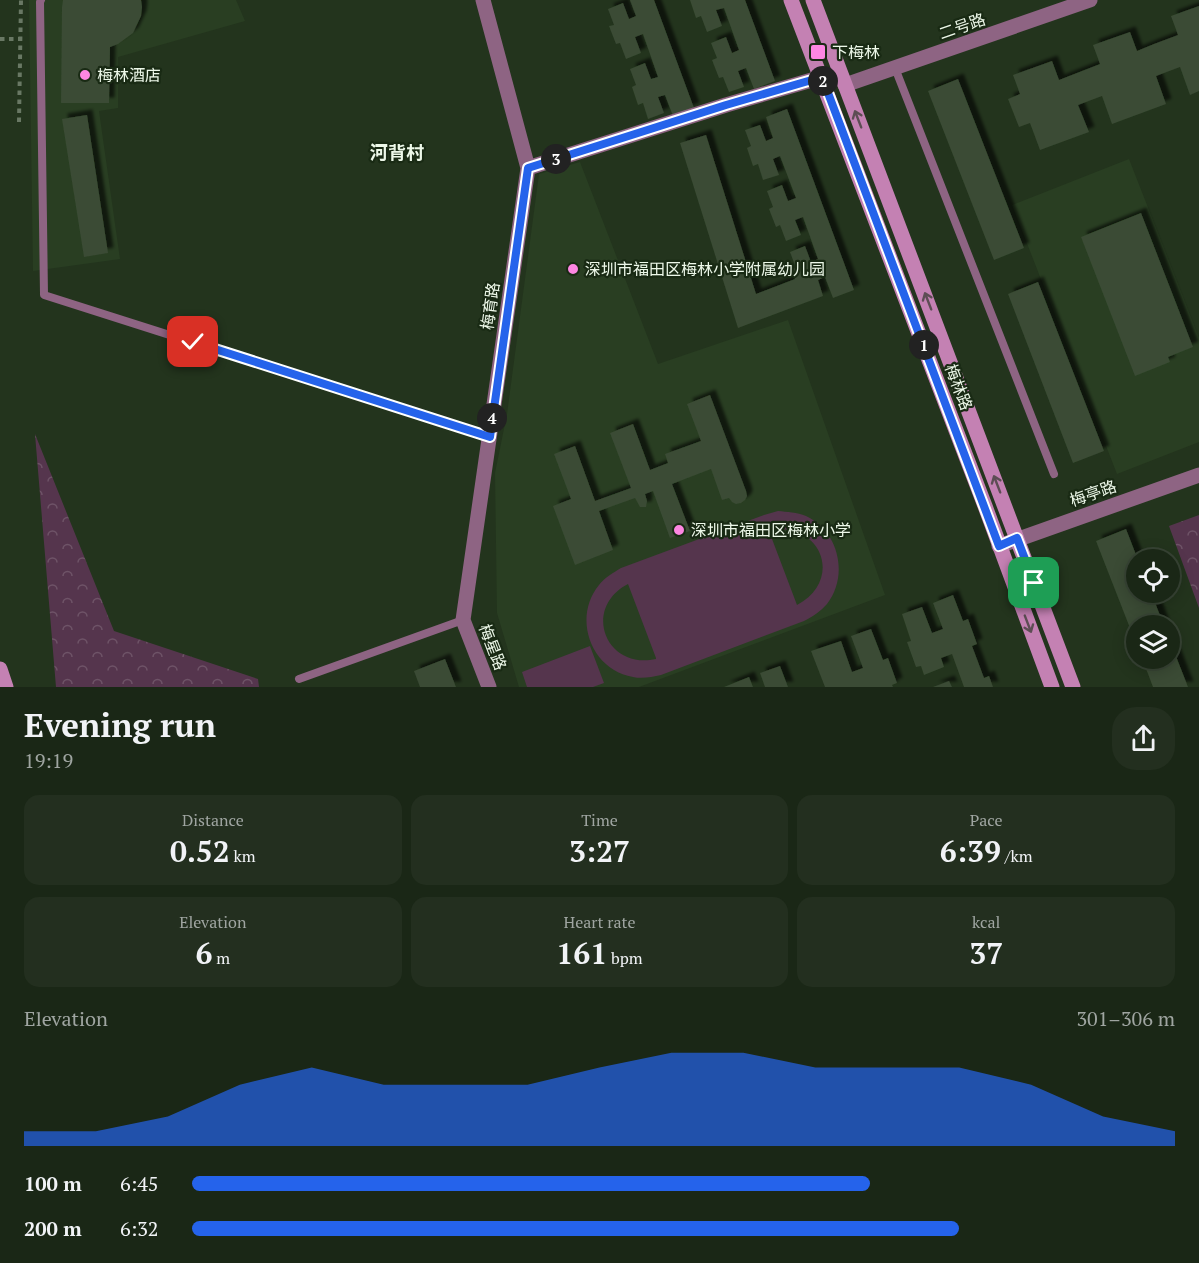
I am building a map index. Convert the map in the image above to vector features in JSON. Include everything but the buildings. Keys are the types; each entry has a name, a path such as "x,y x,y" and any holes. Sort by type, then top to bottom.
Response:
{"main road":[{"name":"梅林路","path":"791,0 1052,687"},
{"name":"梅林路","path":"813,0 1073,687"},
{"path":"0,669 6,687"}],"street":[{"name":"梅育路","path":"464,620 528,168 483,0"},
{"name":"二号路","path":"845,85 1090,0"},
{"path":"528,168 822,77"},
{"name":"梅亭路","path":"999,546 1199,475"},
{"name":"梅星路","path":"464,620 489,687"}],"lane":[{"path":"41,0 44,295 490,437"},
{"path":"895,68 1054,474"},
{"path":"299,680 464,620"}],"path":[{"path":"19,122 21,0"},
{"path":"0,39 21,39"}],"shaded area":[{"path":"29,0 236,0 245,21 118,57 118,108 99,111 120,259 33,271"},
{"path":"1129,159 1199,338 1199,442 1117,474 1012,205"},
{"name":"深圳市福田区梅林小学","path":"580,162 658,364 788,320 885,595 639,687 519,687 497,613 495,473 507,414 539,174"}],"green space":[{"path":"35,434 114,631 258,679 259,687 56,687"},
{"path":"778,511 806,516 826,532 833,543 839,568 838,581 834,593 822,609 804,621 661,675 633,677 618,672 597,654 590,641 587,612 591,598 609,575 621,568","holes":["779,529 795,532 808,538 817,548 822,559 819,584 797,605 769,531","628,584 656,658 656,659 638,660 624,655 613,646 606,635 603,621 606,607 614,595"]},
{"path":"1199,515 1199,608 1180,556 1180,549 1177,549 1169,526"},
{"path":"590,646 604,683 593,687 527,687 522,672"}],"place":[{"name":"下梅林","path":"818,52"},
{"name":"梅林酒店","path":"85,75"},
{"name":"深圳市福田区梅林小学附属幼儿园","path":"573,269"},
{"name":"深圳市福田区梅林小学","path":"679,530"}],"district":[{"name":"河背村","path":"397,152"}],"route":[{"path":"193,342 490,437 528,168 822,77 999,546 1017,538 1034,583"}]}
